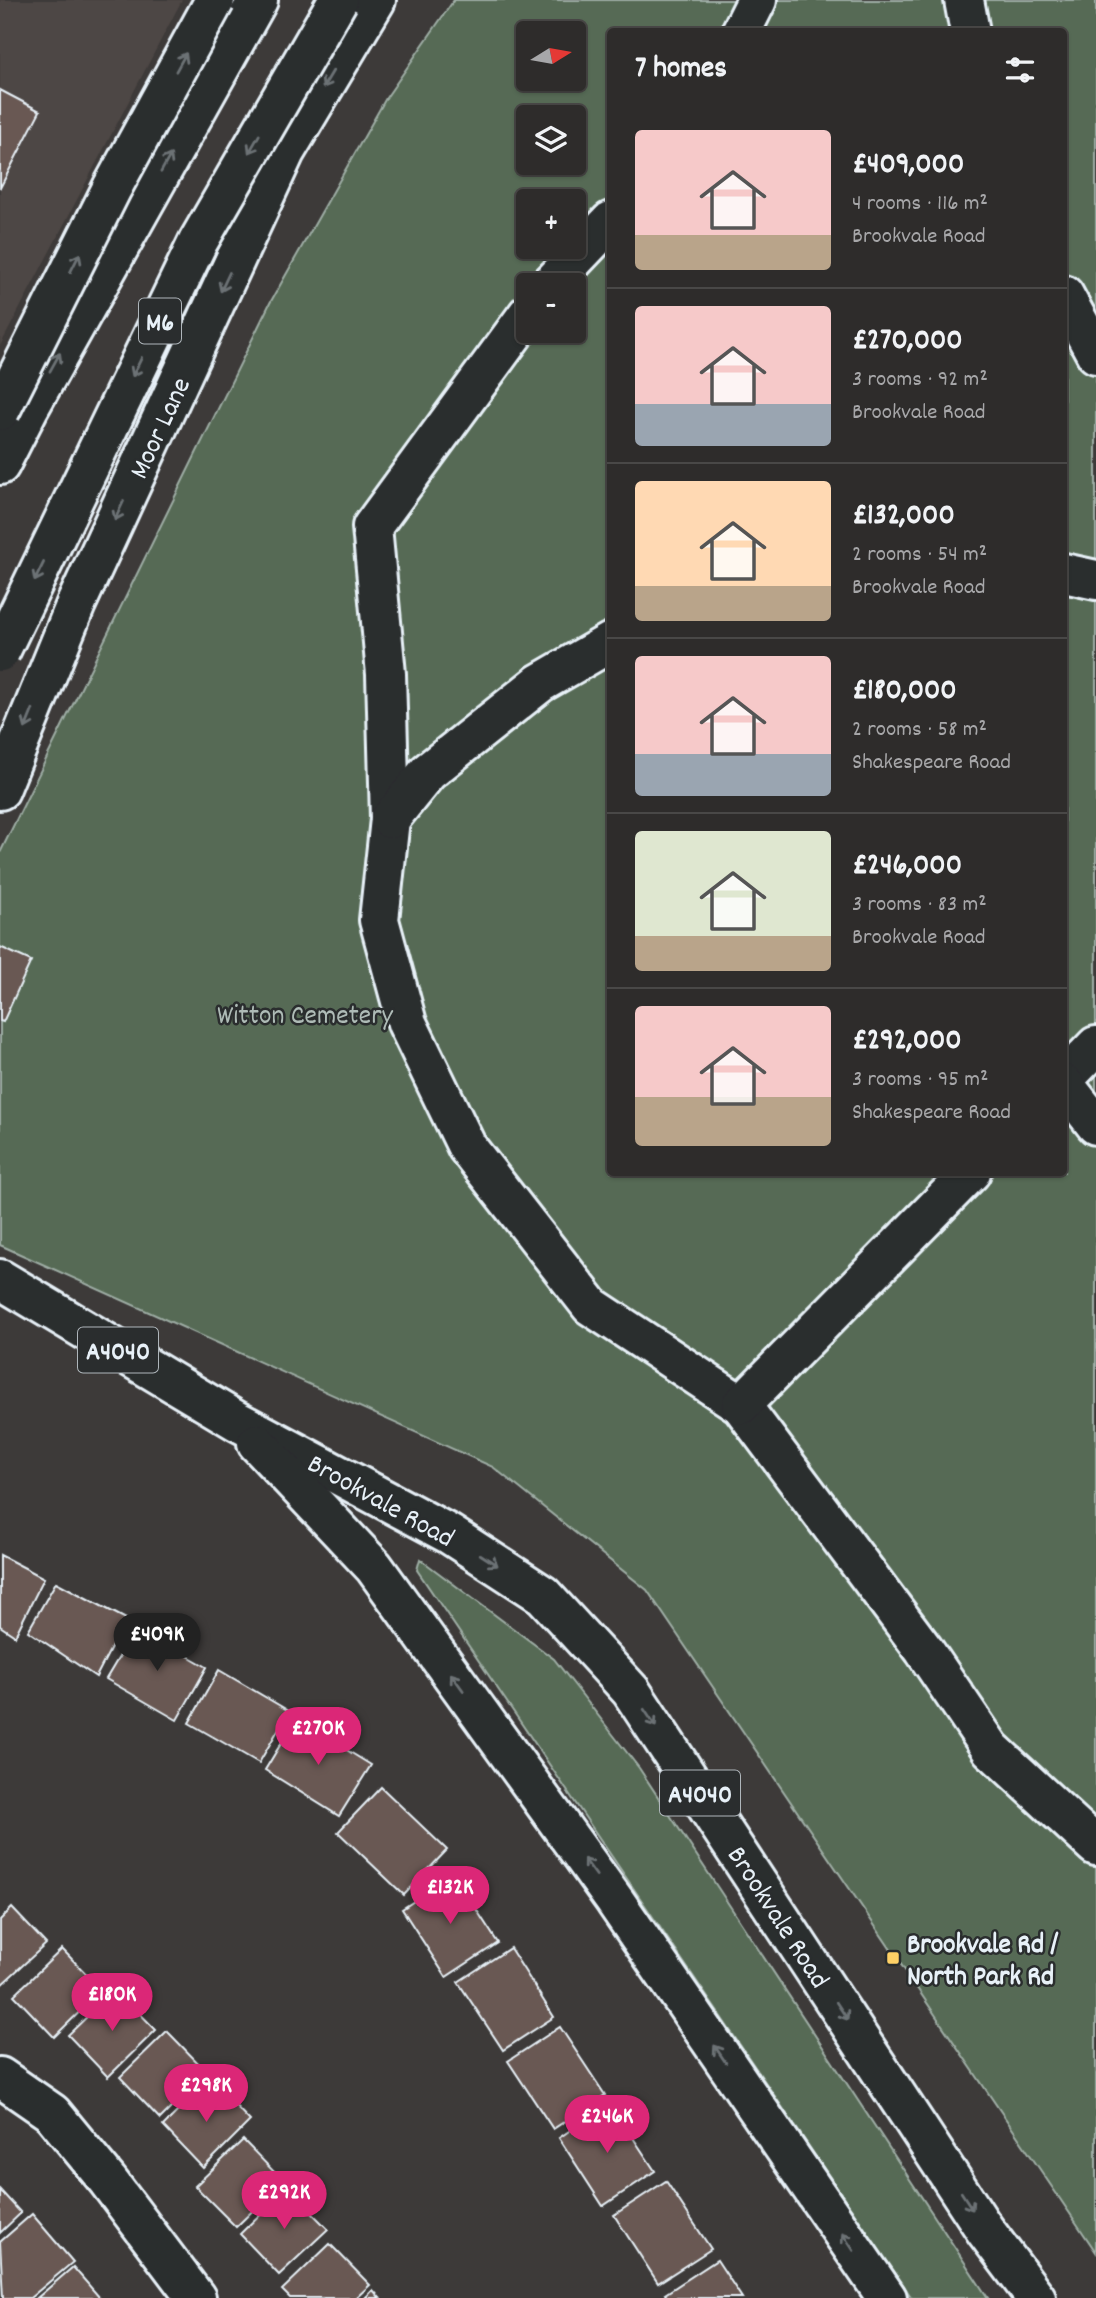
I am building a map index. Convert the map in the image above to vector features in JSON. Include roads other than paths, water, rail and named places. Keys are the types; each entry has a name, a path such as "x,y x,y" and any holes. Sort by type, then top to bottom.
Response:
{"main road":[{"path":"0,466 10,404 112,188 215,0"},
{"path":"10,404 258,0"},
{"path":"316,0 357,10"},
{"path":"743,28 757,0"},
{"path":"964,0 969,28"},
{"name":"M6","path":"0,652 198,242 357,10"},
{"name":"Moor Lane","path":"0,790 76,604 285,152 357,10"},
{"path":"561,273 607,225"},
{"path":"1067,301 1096,354"},
{"path":"516,330 372,527 386,674 390,819 379,919 407,1023 467,1147 591,1306 741,1405 924,1650 991,1749 1096,1846"},
{"path":"1067,574 1096,580"},
{"path":"390,819 428,772 540,683 607,644"},
{"path":"1067,1078 1096,1046"},
{"path":"1067,1085 1096,1125"},
{"path":"741,1405 967,1176"},
{"name":"Brookvale Road","path":"0,1279 237,1421 449,1534 543,1595 632,1691 985,2230 1036,2298"},
{"name":"Brookvale Road","path":"237,1421 374,1567 615,1901 887,2298"},
{"path":"0,2077 52,2113 108,2181 196,2298"}],"place":[{"name":"Brookvale Rd / North Park Rd","path":"893,1958"}],"park label":[{"name":"Witton Cemetery","path":"305,1013"}]}
